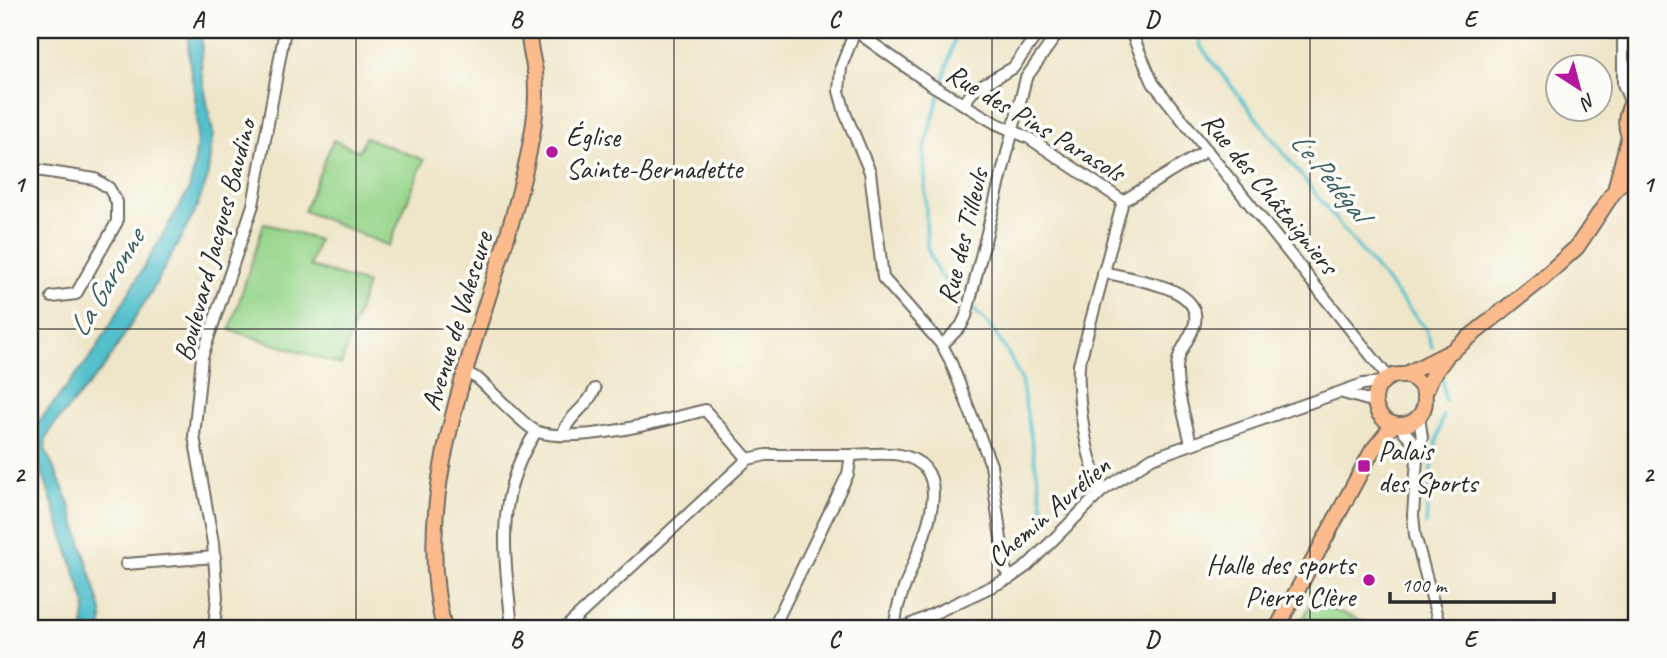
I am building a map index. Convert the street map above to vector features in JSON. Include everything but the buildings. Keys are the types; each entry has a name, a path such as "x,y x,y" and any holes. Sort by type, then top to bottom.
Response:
{"main road":[{"name":"Avenue de Valescure","path":"444,628 435,568 437,515 449,429 532,138 537,100 529,30"},
{"path":"1615,190 1633,141 1626,120 1634,100"},
{"path":"1277,628 1372,451 1396,425 1406,424 1419,416 1432,376 1452,351 1577,247 1615,190 1637,166"},
{"path":"1372,451 1378,409 1392,379 1452,351"},
{"path":"1392,379 1416,382 1424,395"},
{"path":"1378,409 1396,425"}],"street":[{"name":"Boulevard Jacques Baudino","path":"214,628 215,557 194,436 202,357 253,205 285,30"},
{"path":"855,30 841,67 839,91 845,113 870,172 879,266 890,288 942,345 991,465 1004,569 1010,578"},
{"name":"Rue des Pins Parasols","path":"855,30 930,84 1014,131 1123,201 1079,365 1078,384 1095,476 1102,491"},
{"path":"962,104 975,89 1013,68 1040,30"},
{"path":"1013,68 1027,78 1060,30"},
{"name":"Rue des Châtaigniers","path":"1130,30 1153,83 1392,379"},
{"path":"1623,30 1623,84 1634,100"},
{"path":"1624,61 1637,83"},
{"name":"Rue des Tilleuls","path":"942,345 961,327 966,316 1027,78"},
{"path":"1123,201 1206,150"},
{"path":"30,169 95,179 109,188 117,202 117,222 76,294 52,297"},
{"path":"1103,272 1168,288 1186,297 1195,310 1195,323 1180,353 1177,369 1191,444"},
{"path":"466,373 477,378 536,432 608,430 705,410 748,458"},
{"name":"Chemin Aurélien","path":"903,628 1010,578 1027,566 1102,491 1152,458 1363,384 1392,379"},
{"path":"563,433 565,425 591,399 595,389"},
{"path":"1343,393 1378,409"},
{"path":"1419,416 1422,438 1417,459 1413,515 1415,535 1440,628"},
{"path":"1396,425 1412,440 1417,459"},
{"path":"512,628 504,513 519,461 536,432"},
{"path":"565,628 748,458 766,455 899,455 914,460 923,468 931,484 933,506 926,533 896,611 896,628"},
{"path":"773,628 848,474 851,455"},
{"path":"126,564 215,557"}],"green space":[{"path":"365,137 424,160 389,246 304,211 333,140 359,151"},
{"path":"264,223 318,240 310,266 367,284 341,365 230,330"},
{"path":"1311,602 1382,628 1299,628"}],"water":[{"path":"189,30 202,30 201,71 213,133 207,180 194,214 150,294 105,366 53,426 46,439 45,449 68,499 102,611 102,628 83,628 86,605 36,453 36,425 93,354 189,190 196,155 197,108 189,56"}],"waterway":[{"path":"957,30 924,151 927,247 938,273 989,325 1007,351 1021,379 1045,520"},
{"name":"Le Pédégal","path":"1198,30 1201,47 1343,229 1426,329 1432,347"},
{"name":"Le Pédégal","path":"1442,377 1445,401"},
{"name":"Le Pédégal","path":"1435,448 1443,416"},
{"name":"Le Pédégal","path":"1426,524 1432,462"}],"place":[{"name":"Église Sainte-Bernadette","path":"552,152"},
{"name":"Palais des Sports","path":"1364,466"},
{"name":"Halle des sports Pierre Clère","path":"1369,580"}],"water label":[{"name":"La Garonne","path":"106,283"}]}
